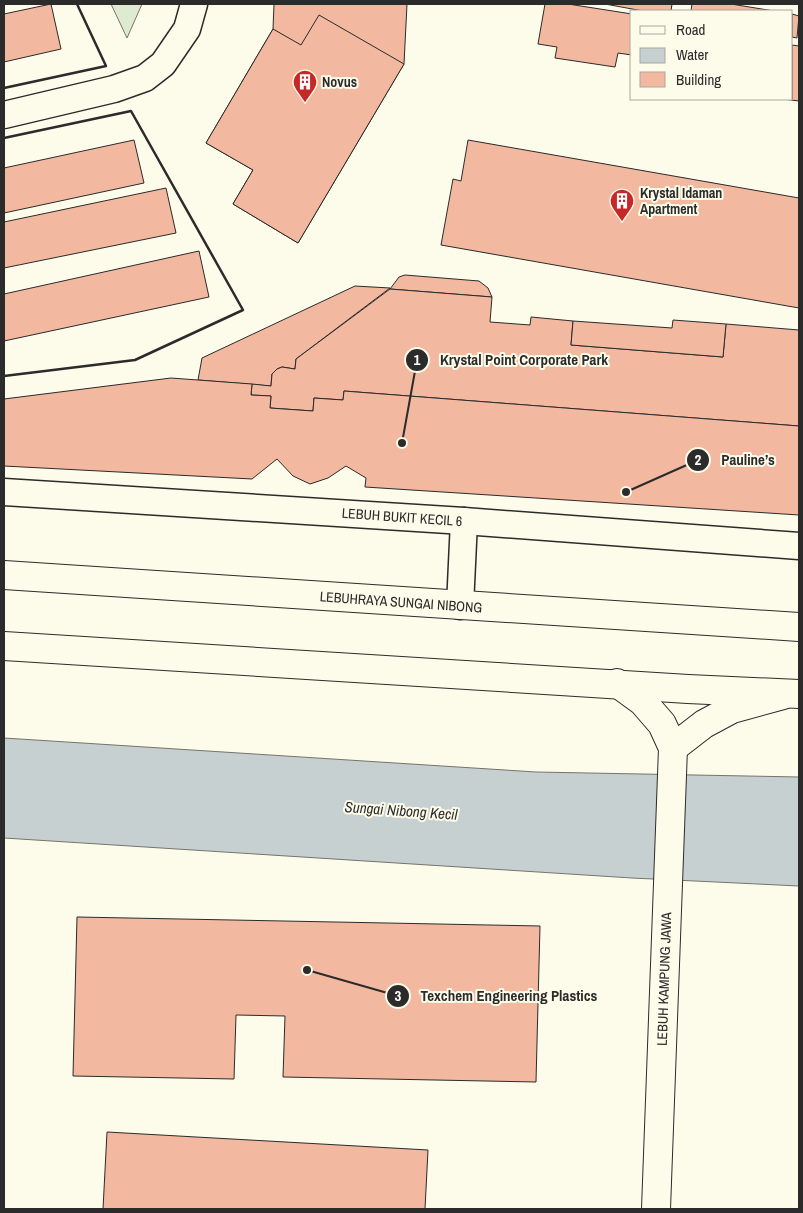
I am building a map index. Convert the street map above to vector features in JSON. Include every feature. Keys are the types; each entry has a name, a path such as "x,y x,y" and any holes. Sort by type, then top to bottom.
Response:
{"main road":[{"name":"LEBUHRAYA SUNGAI NIBONG","path":"4,575 799,627"},
{"path":"4,646 794,694"},
{"name":"LEBUH KAMPUNG JAWA","path":"617,683 643,702 662,724 673,757 656,1209"},
{"path":"673,757 704,724 732,710 794,694"}],"street":[{"path":"4,115 114,89 145,78 163,64 187,29 194,4"},
{"name":"LEBUH BUKIT KECIL 6","path":"4,492 464,521 799,546"},
{"path":"460,606 464,521"}],"green space":[{"path":"111,4 142,4 127,38"}],"water":[{"name":"Sungai Nibong Kecil","path":"4,738 536,772 799,777 799,886 632,878 4,838"}],"building":[{"path":"51,4 61,49 4,62 4,14"},
{"name":"Novus","path":"274,4 407,4 404,64 298,243 233,204 253,170 206,143 273,29"},
{"path":"545,4 568,4 630,14 630,55 618,53 615,67 555,58 557,47 538,44"},
{"path":"605,4 672,4 671,10 638,10"},
{"path":"692,4 731,4 768,10 691,10"},
{"path":"793,14 799,16 797,38 793,37"},
{"name":"Novus","path":"319,15 404,64 298,243 233,204 253,170 206,143 273,29 301,45"},
{"path":"793,45 799,46 799,101 791,100 793,100"},
{"path":"134,140 144,183 4,213 4,168"},
{"name":"Krystal Idaman Apartment","path":"468,140 799,198 799,308 441,245 453,179 461,181"},
{"path":"166,188 176,233 4,268 4,222"},
{"path":"199,251 209,297 4,341 4,294"},
{"path":"405,275 479,281 488,288 492,297 390,289 399,277"},
{"path":"355,286 390,288 296,359 295,369 282,367 277,369 272,374 271,386 198,380 202,358"},
{"path":"390,289 492,297 490,322 530,325 531,317 573,321 571,345 723,357 726,324 799,330 799,426 344,391 343,400 314,398 313,411 270,408 271,396 251,395 252,384 271,386 272,374 277,369 282,367 295,369 296,359"},
{"path":"673,320 726,324 723,357 571,345 573,321 672,328"},
{"path":"171,378 252,384 251,395 271,396 270,408 313,411 314,398 343,400 344,391 799,426 799,515 365,487 366,478 346,466 328,478 310,484 293,476 277,459 252,479 4,466 4,399"},
{"path":"77,917 540,926 536,1082 283,1077 285,1016 236,1015 234,1079 73,1076"},
{"path":"107,1132 428,1150 425,1209 103,1209"}],"wall":[{"path":"4,88 106,66 77,4"},
{"path":"4,138 131,111 243,310 135,360 4,376"}],"place":[{"name":"Novus","path":"305,103"},
{"name":"Krystal Idaman Apartment","path":"622,222"},
{"name":"Krystal Point Corporate Park","path":"402,443"},
{"name":"Pauline’s","path":"626,492"},
{"name":"Texchem Engineering Plastics","path":"307,970"}]}
